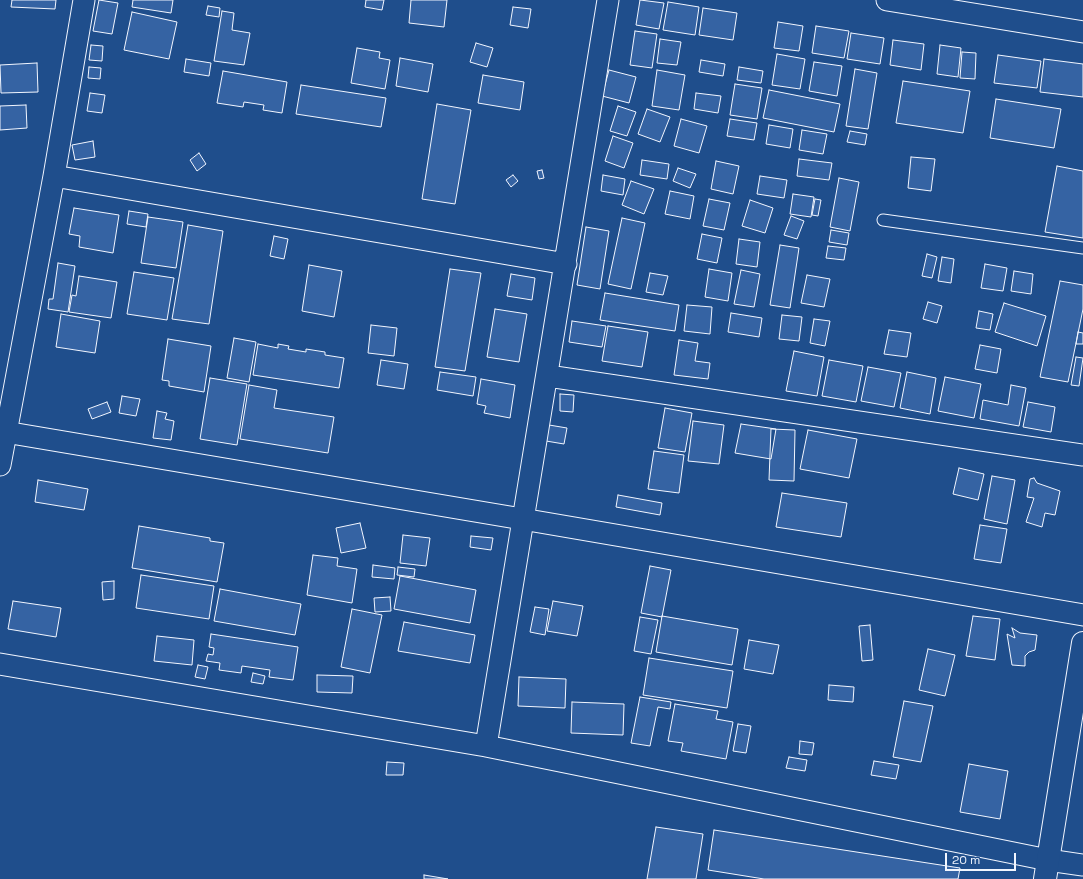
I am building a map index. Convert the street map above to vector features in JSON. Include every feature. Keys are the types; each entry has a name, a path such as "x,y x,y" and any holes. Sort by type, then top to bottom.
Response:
{"main road":[{"path":"1047,870 1083,643"}],"street":[{"path":"0,465 54,176 84,0"},
{"path":"486,746 522,518 548,376 608,0"},
{"path":"888,0 1083,32"},
{"path":"54,176 566,264"},
{"path":"548,376 1083,455"},
{"path":"5,432 522,518 1083,615"},
{"path":"0,664 486,746 1047,870 1083,865"}],"lane":[{"path":"883,220 1083,248"}],"building":[{"path":"12,0 56,0 55,9 11,7"},
{"path":"99,0 118,3 112,34 93,31"},
{"path":"133,0 173,0 171,13 132,7"},
{"path":"366,0 384,0 382,10 365,7"},
{"path":"411,0 447,0 444,27 409,23"},
{"path":"640,0 664,3 659,29 636,25"},
{"path":"668,2 699,7 695,35 663,30"},
{"path":"208,6 220,8 219,17 206,15"},
{"path":"513,7 531,9 528,28 510,25"},
{"path":"703,8 737,13 733,40 699,35"},
{"path":"222,11 234,13 232,30 250,33 244,65 214,61"},
{"path":"132,12 177,22 169,59 124,50"},
{"path":"778,22 803,26 799,51 774,48"},
{"path":"816,26 849,31 844,58 812,53"},
{"path":"635,31 657,34 652,68 630,65"},
{"path":"851,33 884,38 880,64 847,59"},
{"path":"660,39 681,42 677,65 657,63"},
{"path":"893,40 924,44 921,70 890,65"},
{"path":"476,43 493,48 487,67 470,62"},
{"path":"91,45 103,46 102,61 89,60"},
{"path":"940,45 961,48 958,77 937,74"},
{"path":"357,48 380,52 379,58 390,60 385,89 351,83"},
{"path":"962,52 976,53 975,79 960,78"},
{"path":"777,54 805,59 800,89 772,85"},
{"path":"998,55 1041,61 1037,88 994,83"},
{"path":"400,58 433,64 428,92 396,86"},
{"path":"186,59 211,63 209,76 184,72"},
{"path":"1044,59 1083,64 1083,97 1040,92"},
{"path":"701,60 725,64 723,76 699,72"},
{"path":"814,62 842,66 837,96 809,91"},
{"path":"37,63 38,92 1,93 0,65"},
{"path":"89,67 101,68 100,79 88,78"},
{"path":"739,67 763,71 761,83 737,80"},
{"path":"855,69 877,73 868,129 846,126"},
{"path":"609,70 636,77 629,103 602,96"},
{"path":"657,70 685,75 679,110 652,106"},
{"path":"223,71 287,82 282,113 263,110 264,105 244,102 243,107 217,103"},
{"path":"483,75 524,82 520,110 478,103"},
{"path":"903,81 970,91 963,133 896,123"},
{"path":"735,84 762,88 757,119 730,115"},
{"path":"301,85 386,98 381,127 296,114"},
{"path":"769,90 840,104 834,132 763,118"},
{"path":"90,93 105,95 102,113 87,111"},
{"path":"696,93 721,96 718,113 694,109"},
{"path":"996,99 1061,109 1054,148 990,138"},
{"path":"437,104 471,110 455,204 422,199"},
{"path":"26,105 27,128 0,130 0,106"},
{"path":"618,106 636,112 627,136 610,131"},
{"path":"647,109 670,117 660,142 638,134"},
{"path":"681,119 707,126 699,153 674,146"},
{"path":"730,119 757,123 754,140 727,136"},
{"path":"769,125 793,129 790,148 766,144"},
{"path":"802,130 827,134 823,154 799,150"},
{"path":"850,131 867,134 865,145 847,142"},
{"path":"613,136 633,143 624,168 605,161"},
{"path":"93,141 95,157 75,160 72,145"},
{"path":"199,153 206,164 197,171 190,160"},
{"path":"911,157 935,159 931,191 908,188"},
{"path":"799,159 832,163 829,180 797,176"},
{"path":"642,160 669,164 667,179 640,175"},
{"path":"716,161 739,166 733,194 711,189"},
{"path":"1057,166 1083,171 1083,238 1045,232"},
{"path":"678,168 696,174 690,188 673,181"},
{"path":"542,170 544,178 539,179 537,171"},
{"path":"513,175 518,181 511,187 506,180"},
{"path":"603,175 625,179 623,195 601,191"},
{"path":"760,176 787,180 784,198 757,194"},
{"path":"839,178 859,182 850,231 830,227"},
{"path":"631,181 654,189 644,214 622,205"},
{"path":"670,191 694,196 690,219 665,214"},
{"path":"793,194 814,197 811,217 790,214"},
{"path":"709,199 730,203 724,230 703,226"},
{"path":"815,199 821,200 818,216 812,215"},
{"path":"750,200 773,208 765,233 742,226"},
{"path":"74,208 119,215 113,253 79,247 80,236 69,234"},
{"path":"129,211 148,214 146,227 127,224"},
{"path":"791,216 804,221 797,239 784,235"},
{"path":"148,217 183,222 176,268 141,263"},
{"path":"622,218 645,223 631,289 608,284"},
{"path":"188,225 223,231 209,324 172,319"},
{"path":"586,227 609,231 600,289 577,285"},
{"path":"831,230 849,233 847,245 829,242"},
{"path":"702,234 722,238 717,263 697,259"},
{"path":"274,236 288,239 284,259 270,256"},
{"path":"739,239 760,242 757,267 736,264"},
{"path":"780,245 799,248 790,308 770,305"},
{"path":"828,246 846,248 844,260 826,258"},
{"path":"927,254 937,257 932,278 922,276"},
{"path":"942,257 954,259 951,283 938,281"},
{"path":"58,263 75,266 68,312 48,309 49,299 53,299"},
{"path":"985,264 1007,268 1003,291 981,288"},
{"path":"309,265 342,271 334,317 302,311"},
{"path":"450,269 481,273 465,371 435,367"},
{"path":"709,269 732,273 728,301 705,297"},
{"path":"741,270 760,274 754,307 734,304"},
{"path":"1014,271 1033,274 1031,294 1011,291"},
{"path":"134,272 174,278 167,320 127,314"},
{"path":"650,273 668,276 663,295 646,292"},
{"path":"511,274 535,278 532,300 507,296"},
{"path":"807,275 830,279 824,307 801,303"},
{"path":"79,276 117,282 111,318 69,312 72,295 76,296"},
{"path":"1060,281 1083,285 1083,309 1068,382 1040,377"},
{"path":"605,293 679,305 675,331 600,320"},
{"path":"928,302 942,306 937,323 923,319"},
{"path":"1004,303 1046,316 1037,346 995,332"},
{"path":"687,305 712,307 710,334 684,331"},
{"path":"495,309 527,314 519,362 487,357"},
{"path":"979,311 993,314 990,330 976,328"},
{"path":"731,313 762,318 759,337 728,332"},
{"path":"61,314 100,321 95,353 56,347"},
{"path":"782,315 802,317 799,341 779,339"},
{"path":"814,319 830,321 825,346 810,343"},
{"path":"572,321 606,326 602,347 569,342"},
{"path":"371,325 397,328 394,356 368,353"},
{"path":"608,326 648,332 642,367 602,361"},
{"path":"889,330 911,333 907,357 884,354"},
{"path":"1078,332 1083,333 1083,344 1076,344"},
{"path":"234,338 256,342 249,382 227,378"},
{"path":"168,339 211,346 204,392 169,386 169,381 162,380"},
{"path":"679,340 698,343 695,361 710,363 708,379 674,375"},
{"path":"258,344 278,348 278,344 289,346 288,349 306,352 306,349 325,352 325,355 344,358 339,388 253,375"},
{"path":"980,345 1001,349 997,373 975,369"},
{"path":"794,351 824,357 817,396 786,391"},
{"path":"1076,357 1083,358 1079,386 1071,385"},
{"path":"381,360 408,364 404,389 377,385"},
{"path":"829,360 863,366 856,402 822,396"},
{"path":"868,367 901,373 894,407 861,401"},
{"path":"440,372 476,377 473,396 437,390"},
{"path":"907,372 936,378 930,414 900,408"},
{"path":"945,377 981,384 974,418 938,411"},
{"path":"210,378 247,384 237,445 200,439"},
{"path":"481,379 515,385 510,418 484,413 486,406 477,404"},
{"path":"249,385 277,390 274,408 334,417 328,453 240,439"},
{"path":"1011,385 1026,388 1019,426 980,419 983,400 1008,405"},
{"path":"560,394 574,395 573,412 560,411"},
{"path":"122,396 140,399 136,416 119,413"},
{"path":"107,402 111,412 92,419 88,409"},
{"path":"1028,402 1055,407 1051,432 1023,427"},
{"path":"665,408 692,413 685,452 658,448"},
{"path":"157,411 167,413 165,419 174,421 171,440 153,438"},
{"path":"693,421 724,425 719,464 688,461"},
{"path":"741,424 776,429 771,459 735,453"},
{"path":"549,425 567,428 564,444 546,441"},
{"path":"771,429 795,430 794,481 769,480"},
{"path":"808,430 857,439 849,478 800,469"},
{"path":"654,451 684,455 679,493 648,489"},
{"path":"959,468 984,474 978,500 953,494"},
{"path":"992,476 1015,480 1007,524 984,519"},
{"path":"1034,478 1037,483 1060,491 1055,515 1045,513 1042,527 1026,522 1034,498 1027,497 1030,479"},
{"path":"38,480 88,489 84,510 35,502"},
{"path":"782,493 847,503 841,537 776,527"},
{"path":"618,495 662,503 660,515 616,507"},
{"path":"360,523 366,548 341,553 336,528"},
{"path":"980,525 1007,529 1001,563 974,559"},
{"path":"139,526 210,538 210,541 224,543 217,582 132,568"},
{"path":"403,535 430,538 426,566 400,563"},
{"path":"471,536 493,538 491,550 470,547"},
{"path":"313,555 338,558 337,566 357,569 352,603 307,595"},
{"path":"373,565 395,568 394,579 372,577"},
{"path":"650,566 671,570 662,617 641,613"},
{"path":"398,567 415,569 414,577 397,575"},
{"path":"141,575 214,586 209,619 136,608"},
{"path":"400,576 476,590 470,623 394,609"},
{"path":"114,581 114,599 103,600 102,582"},
{"path":"220,589 301,604 295,635 214,621"},
{"path":"390,597 391,611 375,612 374,598"},
{"path":"13,601 61,608 56,637 8,629"},
{"path":"553,601 583,606 577,636 547,631"},
{"path":"535,607 549,609 545,635 530,632"},
{"path":"352,609 382,615 370,673 341,667"},
{"path":"662,616 738,629 732,665 656,652"},
{"path":"973,616 1000,619 995,660 966,656"},
{"path":"640,617 658,620 651,654 634,651"},
{"path":"404,622 475,635 470,663 398,651"},
{"path":"870,625 873,660 862,661 859,626"},
{"path":"1012,628 1020,633 1037,635 1035,650 1029,652 1025,656 1025,666 1012,665 1007,634 1015,638"},
{"path":"211,634 298,647 293,680 269,677 270,670 242,666 241,673 219,670 220,663 206,661 208,654 213,655 214,648 209,647"},
{"path":"157,636 194,640 192,665 154,661"},
{"path":"749,640 779,645 773,674 744,669"},
{"path":"928,649 955,655 945,696 919,690"},
{"path":"649,658 733,671 727,708 643,695"},
{"path":"198,665 208,667 205,679 195,677"},
{"path":"253,673 265,676 263,684 251,682"},
{"path":"317,675 353,676 352,693 317,692"},
{"path":"519,677 566,679 565,708 518,706"},
{"path":"829,685 854,687 853,702 828,700"},
{"path":"640,697 671,702 670,709 658,707 650,746 631,743"},
{"path":"904,701 933,706 921,762 893,757"},
{"path":"572,702 624,704 623,735 571,733"},
{"path":"675,704 718,711 716,719 733,722 726,759 681,751 683,743 668,741"},
{"path":"738,724 751,726 746,753 733,751"},
{"path":"800,741 814,743 812,755 799,754"},
{"path":"789,757 807,760 805,771 786,768"},
{"path":"874,761 899,765 896,779 871,775"},
{"path":"387,762 404,763 403,775 386,775"},
{"path":"969,764 1008,771 1000,819 960,812"},
{"path":"656,827 703,834 696,879 647,879"},
{"path":"714,830 960,868 958,879 764,879 708,870"},
{"path":"424,875 448,879 424,879"}]}
